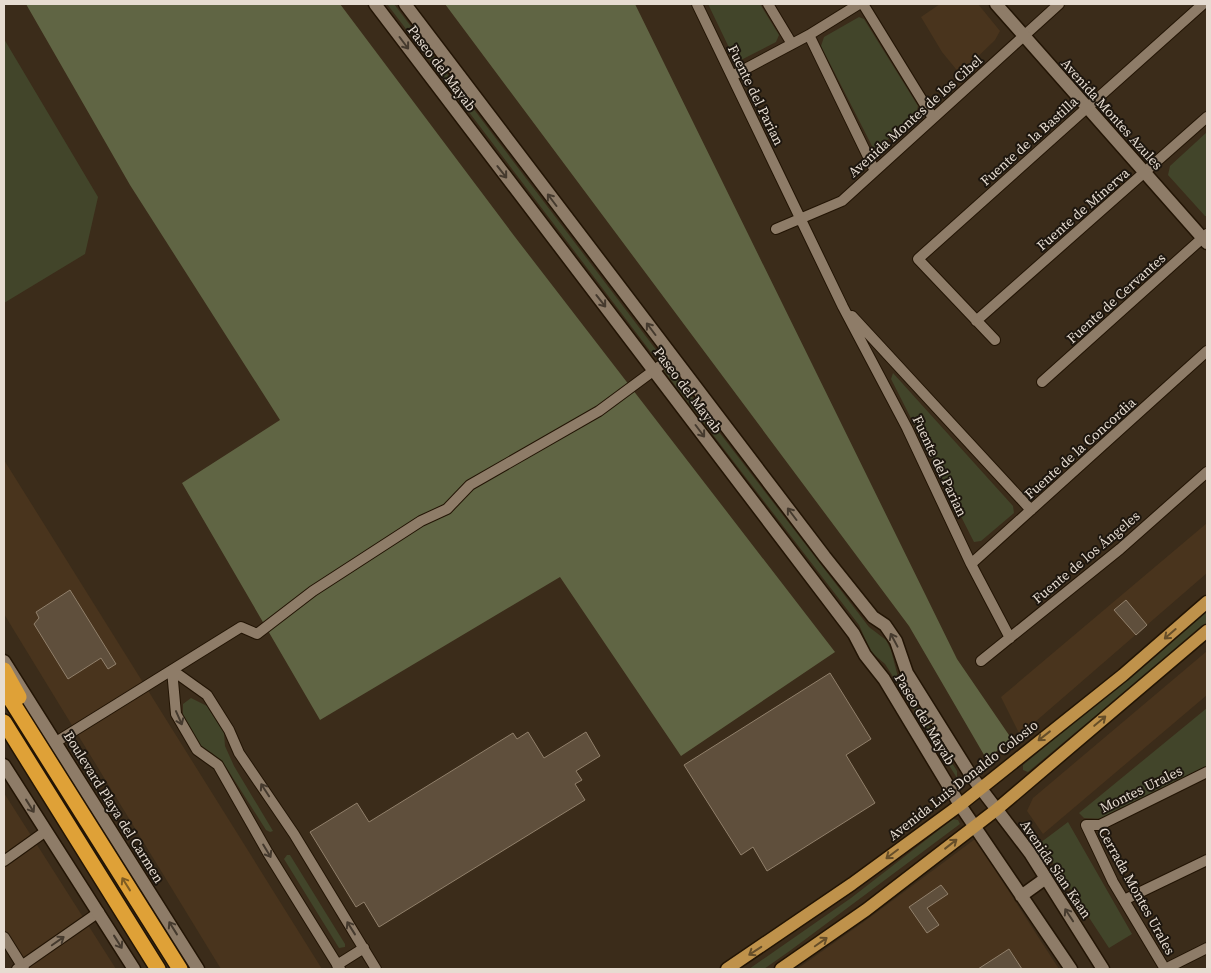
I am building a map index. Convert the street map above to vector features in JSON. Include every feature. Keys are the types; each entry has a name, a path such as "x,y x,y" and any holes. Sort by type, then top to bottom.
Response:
{"highway":[{"path":"4,670 71,784 88,823"},
{"path":"4,689 180,969"},
{"path":"4,722 158,969"},
{"path":"4,739 52,812 82,848"}],"main road":[{"name":"Paseo del Mayab","path":"375,4 854,634 865,655 884,679 960,805"},
{"name":"Paseo del Mayab","path":"405,4 825,557 873,616 885,625 896,641 907,672 979,788"},
{"name":"Avenida Montes Azules","path":"996,4 1087,108 1206,238"},
{"name":"Avenida Luis Donaldo Colosio","path":"727,969 852,884 960,805 1122,675 1207,602"},
{"path":"781,969 866,910 996,810 1207,631"},
{"name":"Boulevard Playa del Carmen","path":"4,660 198,969"},
{"path":"4,764 134,969"},
{"name":"Avenida Sian Kaan","path":"979,788 1046,878 1103,969"},
{"path":"960,805 1071,969"},
{"path":"1022,896 1046,878"}],"street":[{"name":"Fuente del Parian","path":"697,4 800,219 907,428 971,564 1010,638"},
{"path":"768,4 792,44"},
{"path":"732,76 809,35 861,4 933,118"},
{"name":"Avenida Montes de los Cibel","path":"776,229 842,201 1059,4"},
{"name":"Fuente de la Bastilla","path":"976,321 918,259 1203,4"},
{"path":"809,35 875,171"},
{"name":"Fuente de Minerva","path":"976,321 1207,117"},
{"name":"Fuente de Cervantes","path":"1042,382 1206,238"},
{"name":"Fuente del Parian","path":"843,306 1031,510"},
{"path":"976,321 994,340"},
{"name":"Fuente de la Concordia","path":"971,564 1207,351"},
{"path":"56,742 241,627 257,634 313,591 421,521 447,509 470,484 599,411 672,357"},
{"name":"Fuente de los Ángeles","path":"981,661 1120,549 1207,472"},
{"path":"172,670 207,695 229,730 239,753 294,834 376,969"},
{"path":"172,670 176,714 197,750 218,765 268,853 339,967 364,948"},
{"name":"Montes Urales","path":"1086,825 1100,825 1207,772"},
{"name":"Cerrada Montes Urales","path":"1086,825 1124,900 1165,969"},
{"path":"4,860 46,831"},
{"path":"1124,900 1207,860"},
{"path":"4,938 21,968 99,912"},
{"path":"1165,969 1207,948"}],"shaded area":[{"path":"940,4 978,4 1000,31 995,40 960,74 942,52 921,17"},
{"path":"4,460 322,969 221,969 4,614"},
{"path":"1207,523 1207,573 1020,735 1001,697"},
{"path":"1207,651 1207,695 1043,834 1027,811 1033,798"},
{"path":"4,793 116,969 25,969 4,935"},
{"path":"975,839 1059,969 797,969 865,921"}],"green space":[{"path":"26,4 340,4 515,237 835,652 681,756 560,577 320,720 182,483 280,420 130,185"},
{"path":"387,4 394,4 657,351 656,355 653,355"},
{"path":"445,4 635,4 957,659 1011,738 987,760 909,626"},
{"path":"708,4 760,4 779,35 776,42 741,60 734,58"},
{"path":"859,17 864,19 918,106 916,115 877,149 872,146 821,46 824,37"},
{"path":"4,39 98,197 85,254 4,303"},
{"path":"1207,132 1207,216 1205,216 1168,175 1170,166"},
{"path":"666,367 669,367 869,627 886,640 891,650 898,677 957,771 957,778 885,664 871,652 859,625 664,371"},
{"path":"893,373 1013,506 1014,513 981,541 974,542 891,379"},
{"path":"1207,611 1206,624 1028,772 1023,770 1023,765"},
{"path":"191,698 207,706 224,733 225,746 234,766 273,831 266,830 226,767 212,753 200,747 183,720 183,704"},
{"path":"1207,708 1207,769 1107,819 1084,818 1079,813"},
{"path":"953,819 958,820 960,824 791,950 764,969 749,969 851,898"},
{"path":"1068,822 1132,934 1109,948 1040,843"},
{"path":"287,855 290,855 345,944 345,947 339,948 284,859"}],"building":[{"path":"70,590 116,664 108,669 101,658 68,679 34,624 39,618 36,612"},
{"path":"1126,600 1147,625 1136,635 1114,610"},
{"path":"830,673 871,739 846,755 875,803 767,871 753,847 741,855 684,765"},
{"path":"528,732 544,758 586,732 600,756 576,771 582,780 575,784 585,800 379,927 364,902 356,907 310,832 357,803 369,822 513,733 517,739"},
{"path":"941,885 948,894 927,908 939,925 927,933 909,907"},
{"path":"1009,949 1022,969 978,969"}]}
